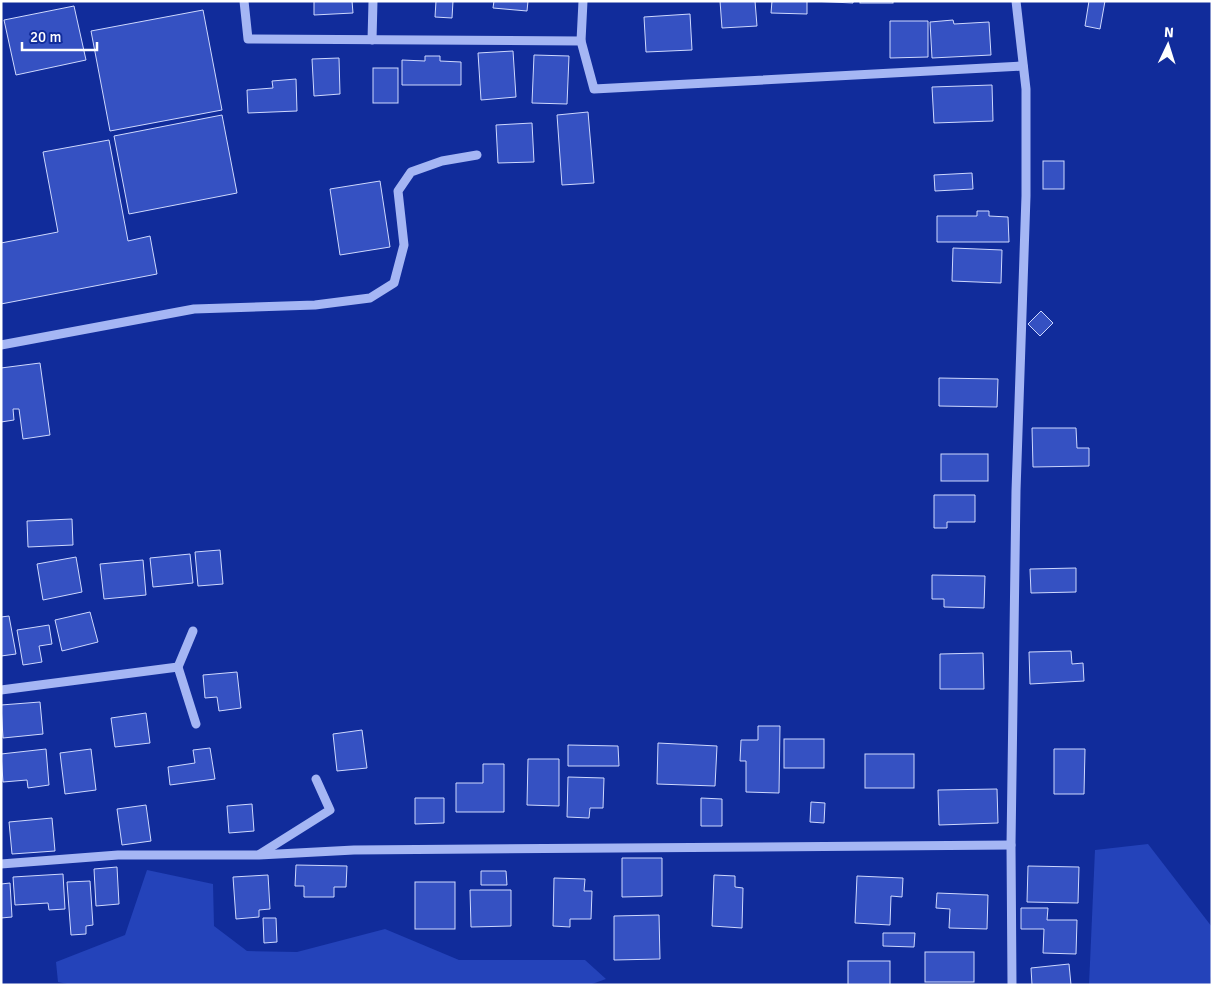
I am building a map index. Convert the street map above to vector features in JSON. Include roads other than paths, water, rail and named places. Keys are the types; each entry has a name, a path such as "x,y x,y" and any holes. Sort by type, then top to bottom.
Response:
{"street":[{"path":"244,1 248,39 581,41"},
{"path":"372,40 373,1"},
{"path":"583,1 581,41 594,89 1023,66"},
{"path":"1012,985 1011,845 1016,491 1026,196 1026,89 1016,1"},
{"path":"1,345 194,309 315,305 370,298 394,283 404,245 398,191 411,172 442,161 477,155"},
{"path":"193,631 178,666 196,724"},
{"path":"1,690 178,666"},
{"path":"259,854 330,810 316,779"},
{"path":"1,864 118,855 259,854 354,850 1011,845"}]}
